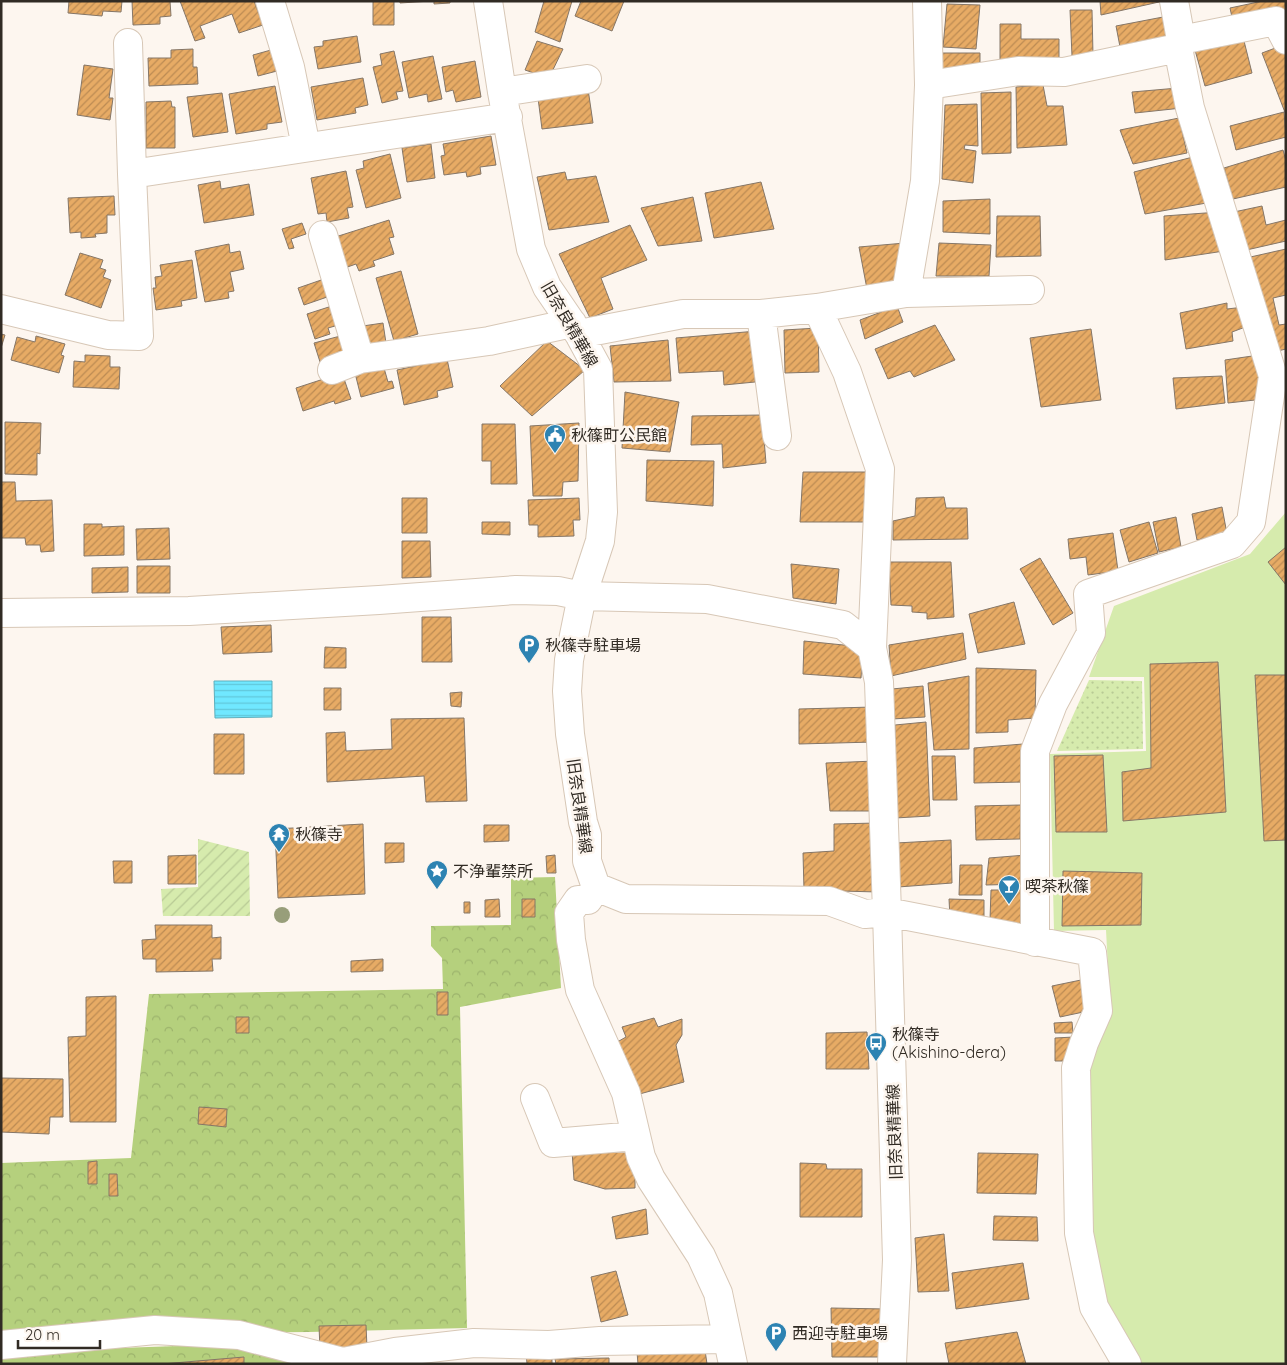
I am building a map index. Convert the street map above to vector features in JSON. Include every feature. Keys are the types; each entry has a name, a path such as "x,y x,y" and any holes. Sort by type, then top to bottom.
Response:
{"street":[{"path":"270,1 290,67 306,147"},
{"name":"旧奈良精華線","path":"488,1 532,249 547,287 575,328 598,369 603,512 600,541 582,596 569,660 566,691 570,734 583,822 587,835 587,861 596,887"},
{"path":"906,293 925,181 929,85 927,1"},
{"path":"1036,942 1035,751 1053,704 1091,633 1088,594 1232,544 1251,522 1273,376 1190,108 1174,1"},
{"path":"929,85 1018,71 1064,72 1276,21 1286,40"},
{"path":"1,309 108,335 140,336 128,43"},
{"path":"132,174 306,147 505,105 587,79"},
{"path":"323,234 360,359"},
{"path":"332,370 360,359 683,314 761,314 817,308 906,293 1030,290"},
{"name":"旧奈良精華線","path":"817,308 847,372 880,469 872,648 878,682 888,912 897,1260 892,1364"},
{"path":"761,314 777,436"},
{"path":"1,613 189,611 516,590 558,591 582,596 708,599 842,625 872,648"},
{"path":"1,1345 155,1330 239,1335 343,1363 395,1352 474,1343 549,1345 600,1341 730,1351 718,1293 702,1256 651,1178 641,1157 626,1093 580,990 571,940 569,913 578,900 588,900 596,887 626,899 830,901 865,914 888,912 1092,952 1098,1012 1084,1043 1076,1068 1079,1233 1094,1307 1127,1364"},
{"path":"535,1098 553,1143 636,1136"}],"green space":[{"path":"1286,512 1286,1364 1140,1364 1106,1305 1085,1229 1087,1057 1110,1005 1106,930 1054,931 1050,754 1146,751 1144,677 1089,677 1114,606 1250,554"},
{"path":"1089,680 1142,681 1143,749 1057,751"},
{"path":"198,839 249,852 250,916 163,916 161,889 198,887"},
{"path":"555,877 561,988 460,1007 467,1328 309,1332 1,1335 1,1163 131,1158 149,994 443,989 442,958 431,946 431,926 511,925 511,878"},
{"path":"237,1344 330,1364 1,1364 1,1352"}],"water":[{"path":"214,681 272,681 272,717 215,718"}],"building":[{"path":"69,1 122,1 121,12 103,11 102,16 68,13"},
{"path":"132,1 170,1 171,16 160,17 160,24 133,25"},
{"path":"180,1 254,1 263,25 239,33 232,14 200,26 205,38 195,41"},
{"path":"373,1 394,1 394,25 373,25"},
{"path":"400,1 431,1 400,3"},
{"path":"434,1 450,1 450,3 434,4"},
{"path":"544,1 572,1 560,42 535,32"},
{"path":"581,1 624,1 612,31 575,16"},
{"path":"1100,1 1158,1 1159,2 1101,15"},
{"path":"1263,1 1286,1 1286,11 1233,22 1230,8"},
{"path":"947,4 980,5 976,49 943,47"},
{"path":"1070,10 1092,10 1093,55 1072,56"},
{"path":"1163,17 1168,43 1121,52 1116,26"},
{"path":"1000,24 1021,24 1021,39 1059,39 1059,64 1000,64"},
{"path":"357,36 361,62 318,69 314,47 323,46 323,41"},
{"path":"1243,37 1252,73 1205,86 1195,50"},
{"path":"537,41 563,49 549,78 525,70"},
{"path":"1286,44 1286,115 1262,53"},
{"path":"193,49 193,67 197,67 198,84 149,86 148,58 171,58 171,50"},
{"path":"271,50 277,71 258,76 253,55"},
{"path":"394,51 403,91 396,92 398,99 382,103 373,67 382,65 380,54"},
{"path":"942,53 980,53 980,74 941,76"},
{"path":"433,56 442,99 428,102 427,94 409,98 402,62"},
{"path":"475,61 481,97 456,102 453,90 446,92 442,67"},
{"path":"84,65 113,69 109,98 113,98 110,120 77,115"},
{"path":"363,78 368,105 355,108 356,113 317,120 311,87"},
{"path":"1043,85 1047,106 1063,106 1067,145 1017,148 1016,87"},
{"path":"275,86 282,122 267,124 267,129 236,134 229,94"},
{"path":"1178,88 1182,108 1135,113 1132,92"},
{"path":"588,89 593,123 542,129 538,98"},
{"path":"1011,92 1011,153 982,154 981,93"},
{"path":"222,93 228,132 193,137 187,97"},
{"path":"171,101 172,107 175,107 175,148 146,148 146,102"},
{"path":"977,104 978,146 965,145 964,149 976,151 973,183 942,179 945,105"},
{"path":"1284,112 1286,137 1236,150 1230,126"},
{"path":"1179,118 1187,153 1133,164 1120,130"},
{"path":"491,136 496,165 480,167 481,174 467,177 466,172 444,175 441,156 445,155 443,144"},
{"path":"431,144 435,178 407,182 402,148"},
{"path":"1283,150 1286,161 1286,187 1233,199 1224,168"},
{"path":"390,154 401,198 366,208 356,170 364,168 363,161"},
{"path":"1197,156 1212,202 1145,214 1134,172"},
{"path":"346,171 353,207 347,208 349,218 327,222 326,213 318,214 311,178"},
{"path":"565,172 567,180 596,176 609,222 549,230 537,177"},
{"path":"220,181 221,189 249,184 254,215 204,223 198,185"},
{"path":"761,182 774,229 714,238 705,193"},
{"path":"114,196 115,215 107,215 107,233 95,234 96,237 81,238 81,232 70,233 68,198"},
{"path":"693,197 702,241 658,246 641,208"},
{"path":"990,199 990,234 943,232 943,201"},
{"path":"1262,206 1266,225 1286,220 1286,241 1242,251 1234,212"},
{"path":"1219,212 1224,251 1165,260 1164,216"},
{"path":"997,216 1040,216 1041,256 996,257"},
{"path":"389,220 394,237 389,238 394,254 373,261 375,266 359,271 356,264 339,270 329,239"},
{"path":"302,223 306,234 291,239 294,248 289,249 282,229"},
{"path":"630,225 647,260 601,278 613,309 590,318 559,254"},
{"path":"905,243 894,288 867,289 859,247"},
{"path":"939,243 991,245 989,276 936,276"},
{"path":"229,244 230,253 240,251 244,269 230,272 234,291 228,292 229,298 205,302 195,251"},
{"path":"1286,249 1286,295 1273,298 1279,325 1286,324 1286,349 1273,352 1246,258"},
{"path":"80,253 103,260 100,268 106,270 103,277 111,280 101,308 65,295"},
{"path":"192,260 197,298 181,301 182,306 156,310 153,288 156,288 155,277 162,276 160,265"},
{"path":"401,271 418,334 394,341 376,278"},
{"path":"327,278 333,295 304,305 298,288"},
{"path":"1227,303 1227,309 1244,307 1248,326 1232,332 1233,341 1186,349 1180,313"},
{"path":"335,305 342,324 328,328 330,334 315,339 307,314"},
{"path":"897,306 903,322 865,339 860,320"},
{"path":"383,323 386,343 359,348 356,327"},
{"path":"935,325 955,360 914,377 910,371 888,379 875,349"},
{"path":"818,328 819,372 785,373 784,330"},
{"path":"1091,329 1101,400 1041,407 1030,338"},
{"path":"757,331 755,382 724,385 723,371 679,373 676,338"},
{"path":"1,334 5,335 1,348"},
{"path":"344,335 349,353 321,365 314,343"},
{"path":"36,336 65,344 61,355 64,356 59,373 11,360 17,337 35,342"},
{"path":"668,340 671,381 614,382 610,346"},
{"path":"547,341 585,370 532,416 500,386"},
{"path":"85,355 110,356 110,367 120,367 119,389 73,387 74,361 85,362"},
{"path":"1259,355 1264,399 1228,403 1225,360"},
{"path":"447,359 453,387 437,391 438,397 404,405 397,370"},
{"path":"382,361 388,382 392,381 394,388 361,397 354,369"},
{"path":"342,373 351,399 335,404 334,401 303,411 296,388"},
{"path":"1222,376 1225,403 1176,409 1173,378"},
{"path":"625,392 679,402 670,452 622,448"},
{"path":"762,415 766,463 723,468 722,444 691,445 692,416"},
{"path":"5,422 41,423 40,454 37,453 37,475 5,474"},
{"name":"秋篠町公民館","path":"579,423 578,481 563,482 562,496 533,496 530,426"},
{"path":"482,424 515,424 517,484 491,484 491,461 482,461"},
{"path":"647,460 714,461 713,506 646,501"},
{"path":"803,472 870,472 869,522 800,522"},
{"path":"1,482 15,482 16,501 52,500 54,551 41,552 40,545 26,545 25,538 1,538"},
{"path":"944,497 946,508 967,508 968,539 893,540 893,521 915,516 916,498"},
{"path":"402,498 427,498 427,533 402,533"},
{"path":"579,498 580,520 573,520 574,536 538,537 538,525 529,525 528,500"},
{"path":"1222,507 1227,534 1197,540 1192,514"},
{"path":"1176,517 1181,547 1159,552 1153,522"},
{"path":"482,522 510,522 510,535 482,534"},
{"path":"1149,522 1158,553 1129,562 1120,530"},
{"path":"84,524 102,524 102,527 124,526 124,555 84,556"},
{"path":"169,528 170,559 137,560 136,529"},
{"path":"1113,533 1118,571 1088,575 1086,557 1070,559 1068,539"},
{"path":"402,541 430,541 431,577 402,578"},
{"path":"1286,547 1286,585 1268,562"},
{"path":"1040,558 1073,613 1053,625 1020,569"},
{"path":"889,562 951,562 954,617 927,619 927,613 912,612 912,606 891,605"},
{"path":"791,564 839,569 836,604 793,598"},
{"path":"137,566 170,566 170,593 137,593"},
{"path":"128,567 128,592 92,593 92,568"},
{"path":"1014,602 1025,644 978,653 969,614"},
{"path":"422,617 451,617 452,662 422,662"},
{"path":"271,625 272,652 223,654 221,627"},
{"path":"963,633 966,659 891,676 889,645"},
{"path":"804,641 863,647 861,678 803,674"},
{"path":"325,647 346,648 346,668 324,668"},
{"path":"1218,662 1226,812 1123,821 1122,772 1151,768 1150,664"},
{"path":"976,668 1036,670 1035,718 1008,720 1008,732 976,733"},
{"path":"1255,675 1286,675 1286,840 1264,841"},
{"path":"969,676 969,749 934,750 928,683"},
{"path":"923,686 925,717 892,719 892,689"},
{"path":"324,688 341,688 341,710 324,710"},
{"path":"462,692 461,707 451,706 450,693"},
{"path":"873,707 874,742 799,744 799,709"},
{"path":"464,718 467,801 426,802 424,776 327,782 326,733 345,732 346,751 392,749 391,719"},
{"path":"926,722 930,816 895,818 895,725"},
{"path":"214,734 244,734 244,774 214,774"},
{"path":"1023,744 1024,782 974,783 974,748"},
{"path":"1103,755 1107,832 1056,832 1054,756"},
{"path":"932,756 955,756 957,800 933,800"},
{"path":"875,761 876,811 830,811 826,763"},
{"path":"1021,805 1020,839 976,840 975,806"},
{"path":"877,823 878,892 804,890 803,853 834,851 834,824"},
{"path":"363,824 365,894 278,898 275,829"},
{"path":"484,825 509,825 509,841 484,842"},
{"path":"951,840 952,883 898,887 896,843"},
{"path":"385,843 404,843 404,862 385,863"},
{"path":"196,855 196,884 168,884 168,856"},
{"path":"555,855 556,873 547,873 546,856"},
{"path":"1026,855 1027,884 986,885 989,858"},
{"path":"113,861 132,861 132,883 114,883"},
{"path":"960,865 982,865 982,895 959,895"},
{"path":"1063,871 1142,873 1141,925 1062,926"},
{"name":"喫茶秋篠","path":"991,890 1027,890 1028,929 990,920"},
{"path":"499,899 500,917 485,917 485,900"},
{"path":"522,899 535,899 535,917 522,917"},
{"path":"949,899 984,900 984,918 950,918"},
{"path":"464,902 470,902 470,913 464,913"},
{"path":"155,925 212,925 212,938 221,937 221,959 212,959 213,971 156,972 156,959 143,959 142,940 156,939"},
{"path":"383,959 383,971 351,972 351,961"},
{"path":"1081,980 1088,1011 1060,1017 1052,986"},
{"path":"437,992 448,992 448,1015 437,1015"},
{"path":"116,996 116,1122 70,1122 68,1037 86,1036 86,997"},
{"path":"236,1017 249,1017 249,1033 236,1033"},
{"path":"654,1018 658,1027 682,1019 682,1035 676,1045 684,1082 632,1096 612,1045 626,1037 622,1027"},
{"path":"1072,1022 1073,1033 1055,1033 1054,1023"},
{"path":"867,1032 869,1069 826,1069 826,1033"},
{"path":"1074,1037 1075,1061 1055,1061 1055,1038"},
{"path":"1,1078 63,1079 63,1117 50,1117 49,1134 1,1132"},
{"path":"199,1107 227,1109 226,1127 198,1124"},
{"path":"626,1149 626,1156 635,1156 635,1188 605,1189 574,1180 572,1151"},
{"path":"978,1153 1038,1154 1036,1194 977,1193"},
{"path":"97,1161 97,1184 88,1184 88,1162"},
{"path":"800,1163 826,1164 827,1169 862,1169 862,1217 800,1217"},
{"path":"109,1174 117,1174 118,1196 109,1196"},
{"path":"646,1209 648,1234 616,1239 612,1217"},
{"path":"994,1216 1037,1217 1038,1241 993,1240"},
{"path":"944,1234 949,1291 918,1292 915,1238"},
{"path":"1023,1263 1029,1299 956,1309 952,1273"},
{"path":"616,1271 628,1315 601,1322 591,1277"},
{"path":"831,1308 886,1309 886,1357 832,1357"},
{"path":"366,1325 367,1348 320,1349 319,1326"},
{"path":"1017,1332 1026,1364 949,1364 945,1343"},
{"path":"705,1350 707,1364 638,1364 637,1352"},
{"path":"526,1351 552,1351 552,1364 527,1364"},
{"path":"244,1357 244,1364 162,1364"},
{"path":"609,1358 609,1364 556,1364 555,1359"}],"place":[{"name":"秋篠町公民館","path":"555,454"},
{"name":"秋篠寺駐車場","path":"529,664"},
{"name":"秋篠寺","path":"279,853"},
{"name":"不浄輩禁所","path":"437,890"},
{"name":"喫茶秋篠","path":"1009,905"},
{"name":"秋篠寺 (Akishino-dera)","path":"876,1062"},
{"name":"西迎寺駐車場","path":"776,1352"}]}
